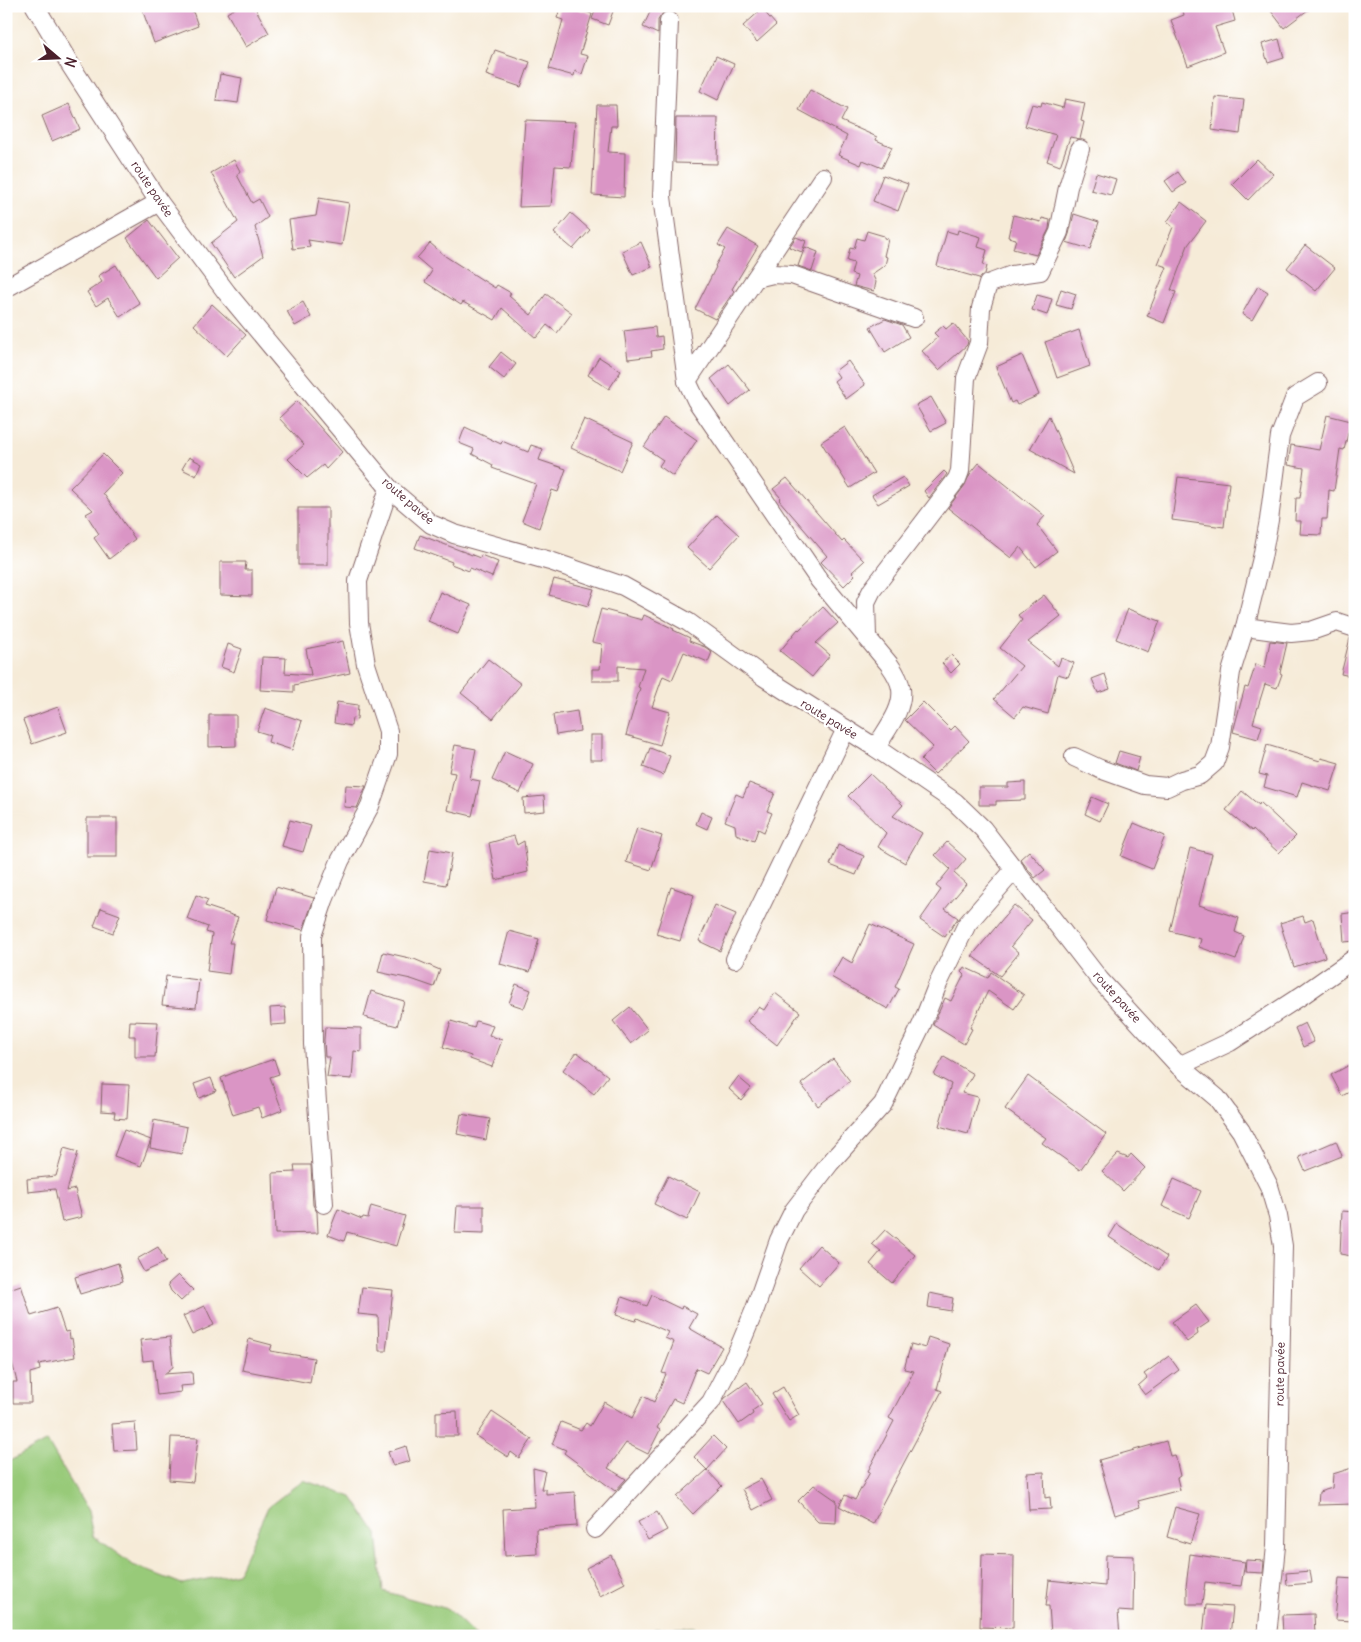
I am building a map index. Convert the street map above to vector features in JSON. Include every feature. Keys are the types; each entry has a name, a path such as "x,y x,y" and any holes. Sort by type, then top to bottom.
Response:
{"street":[{"name":"route pavée","path":"35,6 71,66 159,202 227,293 389,488 431,524 454,534 550,560 623,586 688,622 764,677 876,748 955,802 983,829 1100,980 1179,1066 1217,1098 1241,1131 1269,1186 1278,1216 1283,1246 1276,1546 1267,1636"},
{"path":"669,21 662,196 687,381 696,400 819,580 889,664 896,676 901,689 898,708 876,748"},
{"path":"866,637 866,602 872,590 957,479 960,471 966,378 979,343 981,308 988,284 1012,275 1040,271 1059,232 1068,187 1080,149"},
{"path":"687,381 823,177"},
{"path":"6,288 159,202"},
{"path":"756,278 773,274 792,275 914,318"},
{"path":"1074,756 1100,769 1144,785 1167,787 1200,775 1214,763 1220,747 1231,672 1246,627 1262,558 1280,436 1295,397 1318,383"},
{"path":"324,1204 313,1044 312,936 340,860 370,806 388,754 388,731 366,664 363,648 359,623 358,581 389,488"},
{"path":"1246,627 1291,633 1311,631 1337,622 1355,628"},
{"path":"735,959 846,729"},
{"path":"594,1529 711,1402 738,1350 779,1240 794,1210 830,1163 883,1104 922,1024 937,986 967,924 1015,869"},
{"path":"1179,1066 1230,1042 1355,958"}],"green space":[{"path":"47,1441 88,1511 93,1536 133,1565 182,1584 238,1573 268,1507 303,1480 352,1497 377,1534 383,1591 448,1609 476,1636 6,1636 6,1463"},
{"path":"692,1627 747,1636 649,1636 654,1629"}],"building":[{"path":"141,6 191,6 198,26 154,43"},
{"path":"239,6 254,6 269,33 246,47 227,13"},
{"path":"561,6 570,6 592,14 580,54 588,56 582,74 575,71 574,76 549,69 563,20 557,18"},
{"path":"597,6 615,6 608,25 592,19"},
{"path":"1182,6 1231,6 1235,21 1215,27 1224,52 1188,66 1171,20 1184,15"},
{"path":"1278,6 1313,6 1284,28 1271,11"},
{"path":"652,8 663,13 658,20 658,34 643,27"},
{"path":"762,9 776,25 757,42 743,26"},
{"path":"1279,39 1284,58 1268,63 1262,44"},
{"path":"495,50 530,62 521,87 486,75"},
{"path":"716,56 734,64 718,100 700,91"},
{"path":"220,74 242,78 238,103 216,100"},
{"path":"810,90 847,109 841,121 877,137 876,140 892,147 882,168 863,160 861,165 838,155 847,136 799,110"},
{"path":"1215,97 1244,100 1240,134 1212,130"},
{"path":"1065,99 1085,103 1081,121 1084,122 1080,139 1070,137 1060,166 1047,161 1056,135 1025,126 1032,104 1041,106 1042,102 1063,108"},
{"path":"69,104 80,129 52,141 42,116"},
{"path":"597,105 616,105 617,126 611,126 608,152 625,153 624,197 592,195"},
{"path":"676,118 718,118 717,164 675,163"},
{"path":"525,120 575,122 571,167 555,166 551,206 519,207"},
{"path":"1257,159 1273,174 1248,200 1232,184"},
{"path":"234,160 240,171 237,175 252,203 259,199 268,217 255,227 263,256 234,277 211,243 238,222 211,173"},
{"path":"1178,172 1186,183 1173,192 1165,181"},
{"path":"1096,173 1116,179 1111,195 1091,190"},
{"path":"883,175 908,184 898,211 873,201"},
{"path":"319,198 349,203 342,245 308,240 310,247 293,249 289,220 316,216"},
{"path":"1181,202 1206,221 1188,245 1171,290 1176,292 1164,323 1147,316 1167,267 1158,264 1173,227 1167,222"},
{"path":"571,213 590,230 573,249 554,233"},
{"path":"1074,214 1099,222 1090,249 1066,242"},
{"path":"1013,215 1041,222 1042,218 1050,220 1049,229 1036,255 1013,249 1016,239 1008,237"},
{"path":"149,220 178,258 156,278 127,238"},
{"path":"728,229 758,246 732,289 734,291 715,319 695,309 725,249 718,245"},
{"path":"958,230 981,237 978,247 987,250 983,265 987,266 985,274 979,278 937,266 947,231 957,234"},
{"path":"867,231 888,239 884,256 887,257 885,265 872,274 876,282 874,291 854,286 857,276 851,274 854,263 847,261 850,248 854,249 857,238 864,240"},
{"path":"796,237 806,241 802,252 789,247"},
{"path":"641,242 652,267 633,275 622,251"},
{"path":"430,243 445,256 495,288 497,285 511,293 509,296 531,315 546,294 572,313 557,333 547,325 536,338 502,308 495,320 463,302 461,305 425,282 432,271 417,258"},
{"path":"1305,245 1335,268 1316,291 1287,268"},
{"path":"805,247 818,252 812,271 798,266"},
{"path":"116,265 140,304 120,317 108,298 96,306 87,292 102,282 98,276"},
{"path":"1258,286 1268,292 1252,320 1242,314"},
{"path":"1061,289 1076,294 1071,309 1056,305"},
{"path":"1037,295 1052,299 1047,315 1032,310"},
{"path":"303,302 311,317 295,326 287,311"},
{"path":"212,304 246,335 227,356 194,325"},
{"path":"885,319 902,325 909,337 885,352 870,327"},
{"path":"953,323 968,341 967,345 939,370 922,351 938,337 934,333 943,326 946,329"},
{"path":"655,327 656,337 662,336 663,349 651,351 652,356 628,359 624,331"},
{"path":"1079,330 1090,366 1057,378 1045,342"},
{"path":"501,352 516,364 504,379 489,367"},
{"path":"1022,355 1039,395 1017,405 1015,401 1011,403 996,367"},
{"path":"599,357 621,371 609,389 588,375"},
{"path":"848,361 865,385 846,399 834,381 839,377 835,371"},
{"path":"729,364 750,390 730,406 711,379"},
{"path":"931,397 946,423 931,431 916,405"},
{"path":"297,401 342,452 326,469 323,465 307,478 288,459 304,445 279,418"},
{"path":"1327,415 1351,421 1344,450 1340,449 1334,491 1329,490 1327,519 1322,519 1321,535 1300,534 1301,521 1295,521 1296,498 1300,498 1304,468 1288,465 1291,445 1319,450"},
{"path":"1049,416 1074,474 1030,449"},
{"path":"664,417 697,440 673,476 659,466 663,460 644,447"},
{"path":"584,419 633,442 620,471 571,448"},
{"path":"465,427 501,444 502,441 528,452 531,445 543,449 539,460 566,469 558,492 552,490 539,528 522,521 536,484 492,468 493,465 472,454 474,449 459,443"},
{"path":"845,427 874,473 850,488 821,442"},
{"path":"103,454 122,473 103,493 135,539 109,559 94,538 99,534 86,514 93,510 70,488"},
{"path":"189,457 202,464 196,476 182,469"},
{"path":"979,463 1045,516 1037,525 1057,551 1036,567 1020,547 1011,558 948,508"},
{"path":"944,471 947,474 929,498 924,491"},
{"path":"903,477 909,486 878,504 872,495"},
{"path":"1178,477 1229,483 1224,527 1172,520"},
{"path":"787,478 842,542 844,540 864,561 852,572 855,575 844,586 821,562 827,556 779,500 781,498 773,489"},
{"path":"298,508 328,508 328,565 298,565"},
{"path":"717,515 739,535 709,568 687,548"},
{"path":"420,535 480,558 481,555 498,562 492,577 470,568 469,571 451,564 452,562 415,548"},
{"path":"220,562 246,562 245,570 252,570 252,596 220,595"},
{"path":"554,579 594,589 588,606 549,595"},
{"path":"440,592 471,605 458,634 428,621"},
{"path":"1044,595 1061,616 1028,642 1058,666 1061,658 1074,663 1068,677 1058,674 1048,714 1023,707 1015,717 994,699 1022,666 1000,648 1022,620 1018,615"},
{"path":"823,607 838,623 816,643 830,655 812,677 780,651 798,629"},
{"path":"601,609 642,620 644,615 674,629 690,638 689,641 712,652 708,662 684,652 672,680 663,676 652,707 670,712 660,745 626,735 644,668 618,666 618,681 592,681 592,669 600,669 602,644 592,642"},
{"path":"1128,609 1160,621 1148,652 1116,639"},
{"path":"1350,638 1355,639 1355,677 1341,674"},
{"path":"343,641 350,673 294,685 294,692 260,690 262,657 286,658 285,673 311,675 306,649"},
{"path":"1270,641 1287,643 1280,673 1282,674 1277,688 1265,684 1253,723 1262,726 1258,739 1233,732 1245,687 1248,688 1256,664 1265,668"},
{"path":"228,644 242,649 234,672 221,667"},
{"path":"951,655 960,664 951,673 942,663"},
{"path":"488,659 521,684 493,719 461,693"},
{"path":"1105,674 1110,689 1098,693 1092,679"},
{"path":"337,702 358,705 357,719 352,718 351,726 334,723"},
{"path":"923,702 951,730 955,726 969,741 935,774 921,760 933,747 905,720"},
{"path":"58,707 67,732 32,744 23,720"},
{"path":"265,708 302,721 292,750 268,742 270,735 257,731"},
{"path":"577,711 580,731 556,735 553,715"},
{"path":"209,715 236,715 236,746 209,747"},
{"path":"590,735 602,735 602,760 590,760"},
{"path":"455,745 476,749 470,779 480,781 472,816 447,810 455,773 449,772"},
{"path":"1267,745 1320,761 1321,758 1339,763 1330,791 1302,782 1297,797 1264,787 1267,776 1259,774"},
{"path":"650,748 670,756 663,775 643,767"},
{"path":"505,751 533,764 520,793 492,780"},
{"path":"1119,751 1140,757 1136,771 1115,763"},
{"path":"870,774 903,805 893,816 922,833 905,863 878,847 886,833 848,796"},
{"path":"1025,782 1025,800 996,801 996,805 979,805 979,787 1008,787 1008,783"},
{"path":"749,783 775,793 767,811 772,813 764,832 758,829 754,841 736,834 735,825 725,821 736,794 743,797"},
{"path":"346,785 366,786 357,808 344,807"},
{"path":"1242,791 1259,805 1260,802 1296,836 1279,853 1253,829 1252,831 1226,810"},
{"path":"544,796 545,811 524,813 523,798"},
{"path":"1092,797 1108,804 1100,821 1085,814"},
{"path":"701,812 712,817 707,829 696,824"},
{"path":"87,818 117,818 117,857 87,857"},
{"path":"290,820 311,826 303,852 282,846"},
{"path":"1134,823 1165,836 1152,869 1121,856"},
{"path":"637,828 662,836 651,870 626,862"},
{"path":"514,836 517,845 524,841 528,872 496,880 489,843"},
{"path":"947,842 966,859 954,873 966,884 945,909 958,918 945,937 920,920 941,890 936,886 950,869 935,855"},
{"path":"838,845 864,856 856,875 830,865"},
{"path":"1190,848 1212,854 1199,905 1239,918 1235,932 1244,936 1236,960 1199,947 1201,939 1170,931"},
{"path":"430,849 452,853 446,885 424,881"},
{"path":"1029,851 1045,870 1035,878 1020,859"},
{"path":"276,887 314,898 303,930 267,920"},
{"path":"671,887 694,895 680,941 656,934"},
{"path":"196,895 208,900 205,906 238,917 229,943 233,943 229,974 207,971 212,934 206,932 208,927 187,919"},
{"path":"715,905 736,914 720,951 699,941"},
{"path":"1014,905 1032,920 1011,946 1019,953 1000,976 972,956"},
{"path":"101,908 120,915 113,933 94,926"},
{"path":"1355,912 1355,941 1344,942 1342,914"},
{"path":"1303,916 1305,922 1313,919 1325,957 1294,967 1280,923"},
{"path":"870,924 914,944 895,987 899,989 888,1009 831,977 842,957 852,963"},
{"path":"509,931 539,939 530,972 500,964"},
{"path":"383,952 414,959 440,970 434,987 411,979 378,972"},
{"path":"964,967 988,978 991,972 1024,995 1014,1009 988,991 964,1044 933,1025 945,998 951,1001 964,975 961,972"},
{"path":"166,976 199,980 196,1008 162,1005"},
{"path":"516,984 531,990 524,1008 509,1003"},
{"path":"371,991 404,1001 397,1026 364,1017"},
{"path":"775,993 800,1012 777,1045 747,1021 759,1007 764,1010"},
{"path":"285,1007 286,1024 271,1025 270,1008"},
{"path":"630,1007 648,1030 631,1044 613,1021"},
{"path":"130,1021 158,1022 155,1057 135,1057 135,1036 129,1036"},
{"path":"451,1021 474,1028 476,1021 493,1026 489,1035 502,1040 492,1067 470,1059 471,1056 443,1047"},
{"path":"1305,1023 1314,1042 1303,1047 1295,1028"},
{"path":"325,1027 361,1028 361,1052 354,1051 352,1079 327,1077 330,1057 325,1057"},
{"path":"577,1052 608,1076 594,1094 563,1070"},
{"path":"944,1057 973,1074 962,1093 978,1097 968,1134 939,1126 951,1084 934,1075"},
{"path":"274,1059 279,1074 270,1077 282,1110 262,1118 258,1107 233,1115 221,1078"},
{"path":"833,1059 850,1081 818,1106 801,1084"},
{"path":"1355,1062 1355,1089 1342,1096 1331,1075"},
{"path":"1028,1076 1106,1134 1080,1170 1042,1143 1046,1138 1005,1109"},
{"path":"738,1077 751,1088 741,1100 729,1089"},
{"path":"211,1078 216,1091 199,1098 194,1084"},
{"path":"102,1084 129,1085 127,1119 114,1118 115,1112 101,1111"},
{"path":"461,1114 490,1119 486,1140 457,1134"},
{"path":"154,1120 187,1127 182,1154 150,1148"},
{"path":"124,1130 151,1140 141,1166 114,1156"},
{"path":"1336,1141 1342,1156 1305,1171 1299,1157"},
{"path":"64,1148 78,1152 67,1191 75,1189 82,1217 62,1222 55,1189 28,1192 27,1179 56,1176"},
{"path":"1118,1154 1128,1158 1131,1154 1145,1168 1123,1191 1102,1171"},
{"path":"294,1165 311,1165 313,1205 317,1212 318,1233 275,1234 273,1173 295,1172"},
{"path":"668,1176 700,1192 687,1220 654,1204"},
{"path":"1174,1179 1201,1191 1189,1218 1162,1206"},
{"path":"371,1206 405,1216 396,1246 347,1232 344,1241 328,1235 338,1209 362,1219 363,1217 368,1218"},
{"path":"457,1206 484,1206 484,1234 455,1233"},
{"path":"1342,1211 1355,1212 1355,1244 1352,1256 1340,1254"},
{"path":"1117,1224 1167,1257 1159,1270 1109,1237"},
{"path":"885,1230 915,1255 892,1283 870,1264 881,1251 872,1244"},
{"path":"819,1245 839,1263 819,1286 799,1268"},
{"path":"158,1247 166,1262 144,1272 137,1259"},
{"path":"118,1263 123,1281 80,1294 75,1277"},
{"path":"178,1275 193,1290 181,1301 171,1291 168,1284"},
{"path":"21,1285 31,1316 57,1308 65,1332 69,1331 70,1339 72,1338 75,1357 39,1364 40,1370 30,1373 31,1403 13,1403 13,1382 17,1382 9,1350 6,1350 6,1290"},
{"path":"362,1287 393,1290 386,1351 379,1351 378,1316 358,1314"},
{"path":"930,1293 953,1298 951,1311 928,1307"},
{"path":"652,1295 681,1309 682,1306 697,1314 689,1328 722,1347 707,1373 696,1368 682,1403 673,1399 657,1428 660,1430 648,1454 626,1443 608,1468 626,1479 615,1491 564,1453 566,1450 552,1444 561,1422 581,1430 586,1423 590,1426 604,1402 632,1418 643,1396 654,1402 666,1374 662,1373 674,1342 665,1338 668,1332 637,1318 636,1321 616,1315 622,1297 647,1306"},
{"path":"1196,1305 1209,1322 1197,1330 1198,1334 1187,1342 1172,1322"},
{"path":"205,1306 214,1325 192,1335 183,1316"},
{"path":"170,1337 173,1367 164,1374 192,1372 193,1385 180,1386 181,1392 157,1395 153,1360 143,1361 140,1340"},
{"path":"928,1337 949,1344 937,1389 942,1391 873,1524 839,1506 845,1495 855,1500 894,1421 889,1418 914,1371 904,1369 911,1344 925,1348"},
{"path":"249,1339 272,1345 270,1351 314,1358 310,1383 242,1370"},
{"path":"1169,1356 1179,1370 1145,1395 1138,1386 1147,1378 1144,1374"},
{"path":"747,1382 762,1404 752,1411 753,1414 739,1424 723,1401"},
{"path":"783,1387 799,1415 789,1421 772,1394"},
{"path":"457,1411 458,1436 436,1436 436,1412"},
{"path":"492,1412 532,1439 519,1458 511,1452 508,1457 476,1436"},
{"path":"135,1422 137,1450 114,1451 112,1424"},
{"path":"713,1436 726,1449 707,1470 694,1457"},
{"path":"171,1437 198,1438 193,1482 169,1480"},
{"path":"1166,1441 1170,1456 1175,1455 1180,1476 1177,1478 1180,1490 1138,1501 1140,1507 1115,1515 1099,1460"},
{"path":"406,1446 410,1461 393,1466 388,1452"},
{"path":"1355,1467 1355,1504 1318,1505 1319,1492 1332,1488 1333,1474"},
{"path":"533,1468 545,1471 541,1489 546,1489 546,1494 575,1492 577,1526 536,1529 537,1554 505,1556 503,1509 535,1507"},
{"path":"707,1470 722,1486 693,1514 677,1497"},
{"path":"1044,1472 1045,1498 1050,1497 1051,1509 1029,1510 1027,1473"},
{"path":"761,1479 772,1500 753,1510 742,1489"},
{"path":"814,1485 837,1501 836,1523 818,1522 798,1501"},
{"path":"1175,1507 1200,1514 1190,1544 1167,1537"},
{"path":"657,1512 667,1530 648,1540 638,1522"},
{"path":"982,1554 1014,1555 1013,1628 980,1627"},
{"path":"1190,1554 1245,1562 1241,1586 1205,1582 1202,1604 1187,1604 1186,1587"},
{"path":"611,1555 625,1583 600,1596 586,1568"},
{"path":"1106,1555 1134,1556 1133,1612 1118,1611 1120,1636 1074,1636 1074,1633 1051,1634 1049,1606 1046,1606 1049,1580 1105,1586"},
{"path":"1246,1560 1264,1561 1263,1573 1245,1572"},
{"path":"1310,1571 1312,1583 1287,1585 1286,1573"},
{"path":"1339,1578 1355,1579 1353,1621 1335,1620"},
{"path":"1206,1605 1233,1607 1230,1636 1203,1636"},
{"path":"1314,1614 1315,1634 1283,1635 1282,1615"}]}
